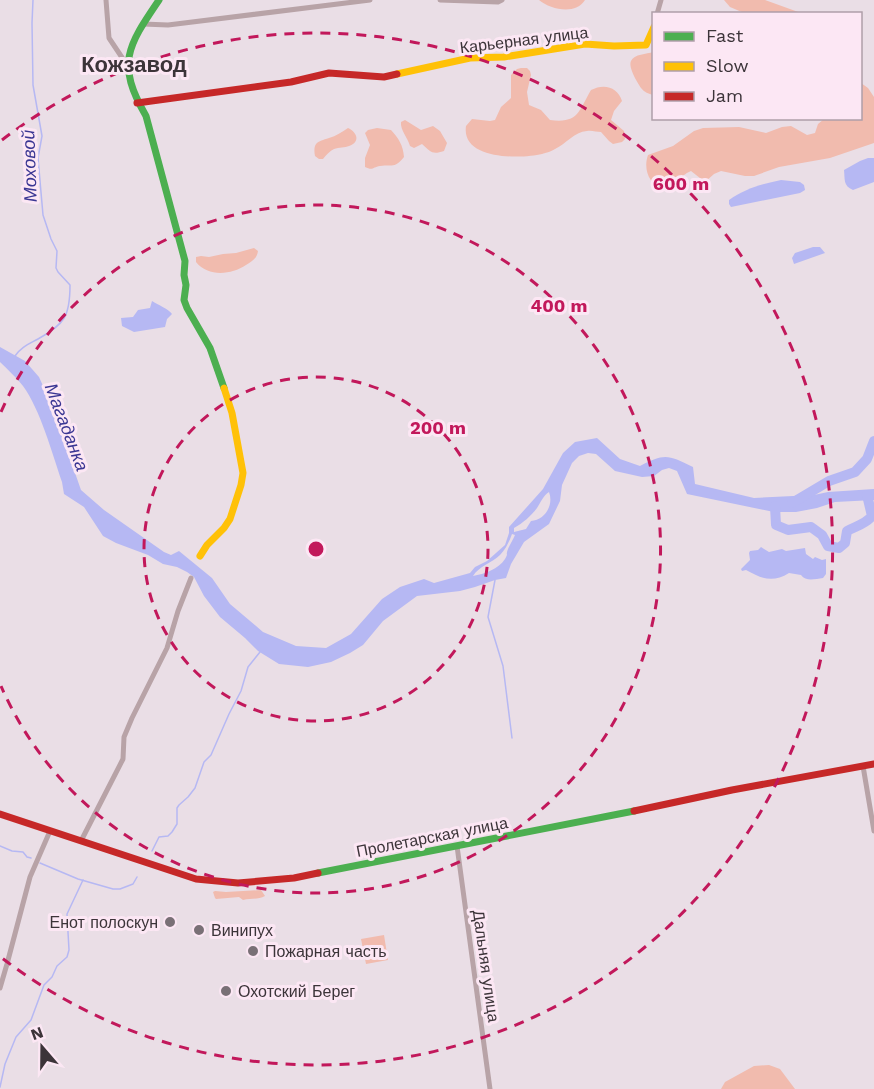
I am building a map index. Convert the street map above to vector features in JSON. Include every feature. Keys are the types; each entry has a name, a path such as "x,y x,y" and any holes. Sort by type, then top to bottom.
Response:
{"street":[{"path":"106,0 109,38 127,65"},
{"path":"159,0 133,41 128,56 128,79 137,103 146,116 185,261 184,300 210,348 232,413 243,473 242,485 230,519 200,556"},
{"path":"143,24 178,24 370,0"},
{"path":"440,0 481,2 502,0"},
{"name":"Карьерная улица","path":"137,103 291,82 329,73 384,77 470,58 504,57 585,44 646,45 652,32"},
{"path":"81,841 123,759 124,737 167,648 191,578"},
{"name":"Пролетарская улица","path":"0,814 196,879 238,883 294,878 567,825 732,790 874,764"},
{"path":"863,766 874,828"},
{"path":"0,988 30,876 50,831"},
{"name":"Дальняя улица","path":"457,846 490,1089"}],"shaded area":[{"path":"539,0 585,0 576,8 563,9"},
{"path":"724,0 765,0 798,12 742,12 730,7"},
{"path":"652,52 652,95 641,88 630,64 635,57"},
{"path":"521,68 527,68 531,75 527,92 529,105 541,110 550,120 560,121 573,118 591,90 605,87 617,92 622,101 614,111 611,120 624,131 625,139 613,144 601,132 587,131 549,152 521,157 494,155 473,145 467,137 466,126 472,119 495,120 501,107 511,98 511,75"},
{"path":"862,84 874,97 874,143 830,158 779,167 754,176 721,171 705,182 691,171 663,190 648,176 646,166 648,155 673,146 694,131 703,128 739,127 766,133 791,126 807,135 815,133 818,124 823,120 862,120"},
{"path":"405,120 421,130 433,126 440,131 447,143 444,151 432,152 422,144 414,148 410,146 401,125 401,122"},
{"path":"348,128 354,132 356,137 353,144 334,149 323,159 315,156 317,143"},
{"path":"377,128 391,130 400,142 404,157 395,165 370,169 365,167 365,158 370,145 365,133"},
{"path":"254,248 258,251 257,256 234,271 213,272 196,262 196,257 236,253"},
{"path":"261,890 265,896 243,900 239,897 216,899 213,892 215,891"},
{"path":"384,935 388,960 366,964 361,939"},
{"path":"769,1065 780,1069 795,1089 721,1089 725,1082 754,1066"}],"water":[{"path":"868,158 874,158 874,182 853,190 845,182 844,170"},
{"path":"781,180 800,182 804,185 805,190 800,193 731,207 729,204 729,200 748,189"},
{"path":"820,247 825,253 794,264 792,258 795,253"},
{"path":"152,301 172,314 167,319 165,327 134,332 122,326 121,318 133,317 138,310 150,308"},
{"path":"0,347 25,361 39,377 60,423 81,490 104,510 164,552 171,555 179,551 212,578 230,604 263,632 296,646 326,648 351,634 382,599 400,587 424,579 434,583 470,573 475,567 487,561 505,545 509,527 543,489 563,453 575,442 597,438 620,459 640,466 661,457 672,458 693,467 695,484 754,498 874,489 874,500 835,502 796,512 774,512 687,494 677,471 669,468 654,476 642,477 615,471 596,454 588,453 579,456 572,463 562,485 560,501 549,524 524,542 506,578 460,591 417,596 383,621 363,645 331,662 308,667 279,664 258,651 220,617 204,596 194,577 177,567 163,564 148,555 103,536 84,507 64,494 50,445 35,407 23,386 0,362","holes":["549,492 549,507 544,515 531,521 526,529 514,532 514,528 532,514","512,534 515,535 502,563 491,570 473,576 500,555"]},
{"path":"761,547 769,552 805,548 806,554 813,559 815,557 826,559 826,574 823,578 811,580 789,573 773,579 762,578 746,570 742,571 741,569 750,560 750,551"}],"waterway":[{"name":"Моховой","path":"15,356 60,323 67,312 70,296 70,285 56,268 57,251 43,215 38,158 42,136 33,85 33,0"},
{"name":"Магаданка","path":"792,503 829,481 855,472 867,459 874,441"},
{"path":"775,506 776,525 788,530 811,527 822,535 828,546 839,548 845,543 847,531 864,523 872,516 867,495"},
{"path":"495,580 488,617 503,666 512,738"},
{"path":"152,851 159,837 168,836 177,824 177,808 195,788 204,762 211,755 241,691 248,667 260,652"},
{"path":"0,846 12,851 23,852 31,858"},
{"path":"40,863 78,879 113,889 133,884 137,877"},
{"path":"0,1087 5,1064 16,1037 31,1020 44,985 52,977 57,966 67,957 69,950 67,914 83,880"}],"traffic: fast":[{"path":"159,0 133,44 128,69 131,83 146,116 185,261 184,300 210,348 224,388"},
{"path":"318,873 634,811"}],"traffic: slow":[{"path":"397,74 470,58 504,57 585,44 646,45 652,32"},
{"path":"200,556 230,519 243,473 232,413 224,388"}],"traffic: jam":[{"path":"137,103 291,82 329,73 384,77 397,74"},
{"path":"634,811 874,764"},
{"path":"0,814 196,879 238,883 294,878 318,873"}],"place":[{"name":"Енот полоскун","path":"170,922"},
{"name":"Винипух","path":"199,930"},
{"name":"Пожарная часть","path":"253,951"},
{"name":"Охотский Берег","path":"226,991"}],"district":[{"name":"Кожзавод","path":"134,64"}]}
